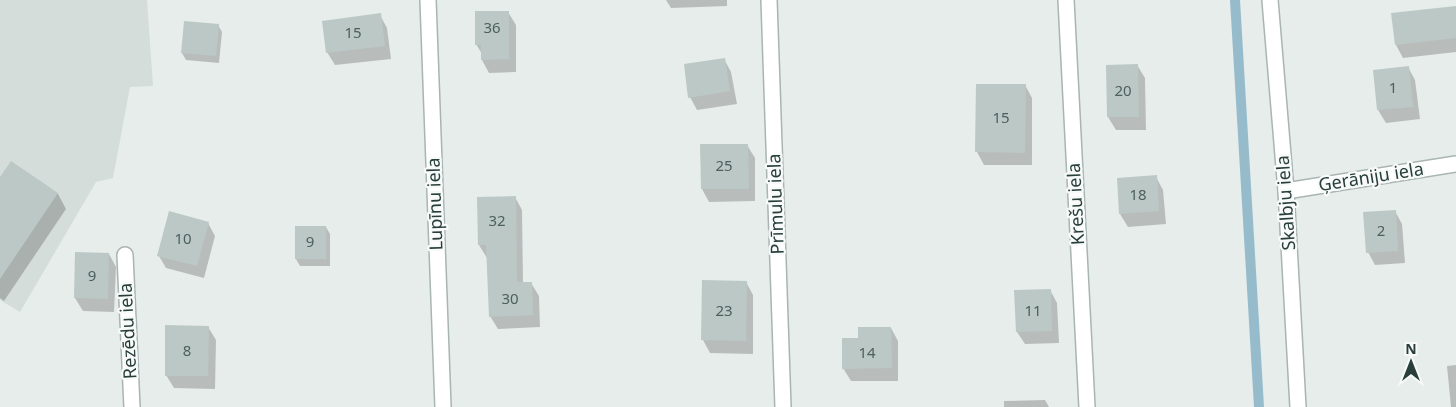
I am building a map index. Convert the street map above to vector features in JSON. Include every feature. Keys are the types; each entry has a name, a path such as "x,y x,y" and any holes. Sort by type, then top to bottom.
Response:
{"street":[{"name":"Lupīnu iela","path":"428,0 443,407"},
{"name":"Prīmulu iela","path":"769,0 783,407"},
{"name":"Krešu iela","path":"1066,0 1087,407"},
{"name":"Skalbju iela","path":"1270,0 1286,191 1298,407"},
{"name":"Ģerāniju iela","path":"1286,191 1456,164"},
{"name":"Rezēdu iela","path":"125,255 132,407"}],"shaded area":[{"path":"0,0 147,0 153,86 130,87 113,178 96,182 20,312 0,300"}],"building":[{"path":"1456,6 1456,38 1395,45 1391,13"},
{"path":"475,11 509,11 509,59 481,60 481,45 475,45"},
{"path":"381,13 385,46 326,53 322,21"},
{"path":"184,21 219,24 216,56 181,53"},
{"path":"725,58 730,91 688,98 684,64"},
{"path":"1138,64 1139,117 1107,117 1106,65"},
{"path":"1409,66 1413,107 1377,110 1373,70"},
{"path":"976,84 1026,84 1025,153 975,152"},
{"path":"700,144 748,144 749,189 701,189"},
{"path":"11,161 58,193 0,279 0,177"},
{"path":"1157,175 1159,211 1119,214 1117,178"},
{"path":"516,196 517,282 532,282 533,315 489,317 486,245 478,245 477,197"},
{"path":"1396,210 1398,251 1366,253 1363,212"},
{"path":"169,211 209,222 197,266 157,256"},
{"path":"295,226 326,226 326,259 295,259"},
{"path":"75,252 109,253 108,299 74,298"},
{"path":"702,280 747,281 746,341 701,340"},
{"path":"1051,289 1052,331 1016,332 1014,290"},
{"path":"165,325 209,326 208,376 165,376"},
{"path":"858,327 891,327 892,368 842,369 842,338 858,338"}],"waterway":[{"path":"1235,0 1259,407"}]}
